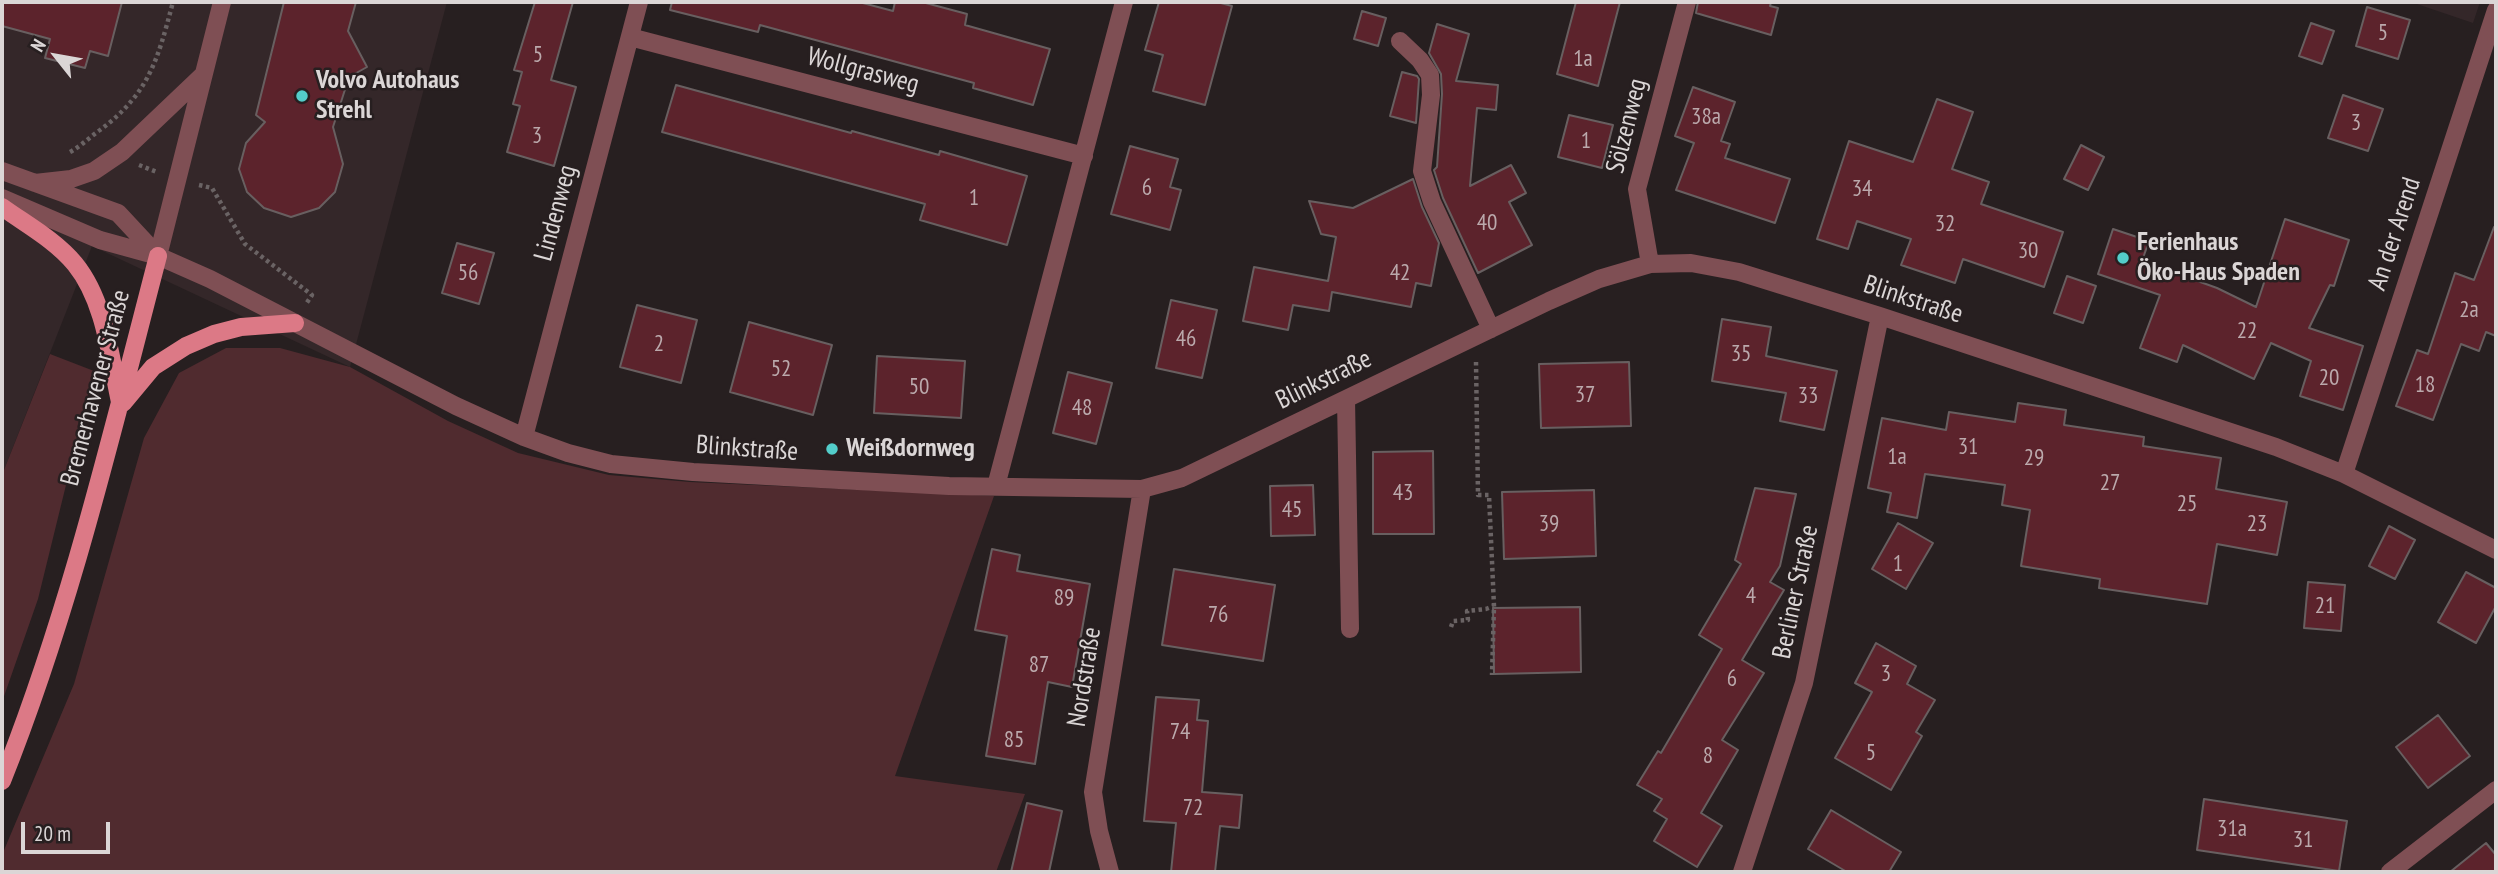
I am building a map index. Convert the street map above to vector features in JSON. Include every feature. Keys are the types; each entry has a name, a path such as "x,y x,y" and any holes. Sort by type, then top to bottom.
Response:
{"main road":[{"path":"2,207 57,247 75,264 94,295 121,405"},
{"name":"Bremerhavener Straße","path":"2,781 30,711 121,405 158,256"},
{"path":"121,405 153,367 186,346 214,334 241,327 295,323"}],"street":[{"name":"Bremerhavener Straße","path":"158,256 222,2"},
{"name":"Lindenweg","path":"524,437 639,2"},
{"path":"996,486 1124,2"},
{"name":"Sölzenweg","path":"1650,264 1637,189 1687,2"},
{"name":"An der Arend","path":"2344,474 2496,10"},
{"name":"Wollgrasweg","path":"630,37 1084,156"},
{"path":"1400,41 1420,60 1430,75 1431,96 1422,171 1483,332"},
{"path":"35,183 71,179 94,171 122,152 204,74"},
{"path":"2,171 118,213 158,256"},
{"name":"Blinkstraße","path":"2,198 100,240 158,256 211,279 456,406 524,437 568,453 611,464 693,472 996,486 1142,489 1182,478 1483,332 1599,279 1650,264 1691,263 1739,272 1880,316 2276,447 2344,474 2496,550"},
{"name":"Berliner Straße","path":"1742,872 1804,683 1880,316"},
{"path":"1346,399 1350,629"},
{"name":"Nordstraße","path":"1110,872 1099,831 1093,792 1142,489"},
{"path":"2390,872 2496,790"}],"path":[{"path":"64,155 111,122 133,102 148,81 173,2"},
{"path":"122,152 141,167 212,188 245,244 312,295 295,323"},
{"path":"1483,332 1478,495 1489,495 1494,606 1492,675"},
{"path":"1451,627 1452,621 1468,620 1467,611 1494,606"}],"shaded area":[{"path":"2,2 447,2 350,367 92,246 2,475"},
{"path":"2411,2 2480,2 2473,23"},
{"path":"226,348 280,348 350,367 448,421 518,453 609,475 690,482 994,496 895,776 1025,794 996,872 2,872 2,855 74,684 144,438 179,373"},
{"path":"50,354 94,371 38,599 2,702 2,475"}],"building":[{"path":"2,2 122,2 108,56 90,51 85,68 45,58 50,39 2,26"},
{"name":"Volvo Autohaus Strehl","path":"284,2 356,2 348,31 367,67 349,77 333,127 343,164 335,192 319,208 291,217 264,208 247,192 239,169 246,143 265,122 256,115"},
{"path":"535,2 573,2 551,80 576,87 554,166 507,152 520,106 513,104 522,72 514,70"},
{"path":"672,2 859,2 893,11 895,2 922,2 967,14 965,25 1050,49 1033,105 973,88 974,83 760,25 758,32 670,10"},
{"path":"1159,2 1217,2 1232,6 1205,105 1153,91 1163,55 1145,50"},
{"path":"1576,2 1620,2 1598,86 1557,74"},
{"path":"1698,2 1771,2 1770,6 1778,8 1771,35 1696,13"},
{"path":"2367,7 2410,20 2398,59 2356,46"},
{"path":"1362,11 1386,18 1378,46 1354,39"},
{"path":"2311,23 2334,31 2322,64 2299,56"},
{"path":"1437,24 1469,34 1456,81 1498,85 1496,110 1477,108 1470,186 1511,165 1526,193 1509,202 1532,245 1478,273 1443,198 1434,170 1437,167 1442,94 1441,74 1429,53"},
{"path":"1402,72 1419,79 1416,123 1390,116"},
{"path":"676,85 851,133 852,131 939,155 940,151 1027,176 1007,245 920,220 925,204 662,132"},
{"path":"1693,87 1735,102 1721,141 1730,144 1725,158 1790,179 1775,223 1676,190 1694,143 1675,136"},
{"path":"2343,95 2383,109 2368,151 2328,138"},
{"path":"1937,99 1973,112 1952,169 1989,182 1981,204 2063,232 2044,287 1963,259 1955,283 1901,265 1911,239 1857,221 1848,249 1817,239 1849,141 1913,162"},
{"path":"1569,115 1613,125 1602,168 1558,157"},
{"path":"2081,145 2104,157 2088,190 2064,179"},
{"path":"1130,146 1178,159 1170,187 1181,190 1170,230 1111,214"},
{"path":"1413,179 1422,207 1439,243 1431,286 1416,283 1411,307 1332,292 1329,311 1293,305 1288,330 1243,321 1254,267 1328,281 1336,237 1321,234 1309,201 1353,208"},
{"path":"2285,219 2349,240 2334,286 2330,285 2309,328 2363,346 2343,410 2300,396 2311,361 2271,343 2254,379 2183,345 2177,362 2140,348 2160,295 2098,274 2113,229 2149,241 2142,261 2217,288 2256,307"},
{"path":"2494,227 2496,336 2486,332 2479,351 2461,344 2433,420 2396,406 2417,350 2428,354 2455,273 2474,280"},
{"path":"457,243 494,253 479,304 442,293"},
{"path":"2067,276 2096,286 2083,323 2054,313"},
{"path":"1171,300 1217,310 1202,378 1156,368"},
{"path":"637,305 697,320 681,383 620,367"},
{"path":"1722,319 1771,327 1766,356 1837,371 1824,430 1780,421 1786,393 1712,381"},
{"path":"749,322 832,345 813,415 730,392"},
{"path":"877,356 965,361 961,418 874,413"},
{"path":"1629,362 1631,426 1541,428 1539,364"},
{"path":"1068,372 1112,383 1096,444 1053,433"},
{"path":"2018,403 2066,410 2064,425 2144,437 2143,446 2221,458 2216,489 2287,502 2277,555 2217,544 2207,604 2099,588 2100,579 2021,566 2030,510 2002,505 2005,485 1925,474 1917,518 1887,512 1891,493 1868,488 1882,418 1946,430 1949,412 2015,422"},
{"path":"1433,451 1434,534 1373,534 1373,452"},
{"path":"1313,485 1315,535 1271,536 1270,486"},
{"path":"1755,488 1796,494 1780,566 1770,582 1784,590 1742,660 1764,673 1722,740 1738,750 1701,813 1722,826 1697,867 1654,841 1667,819 1654,811 1662,799 1637,785 1658,751 1661,753 1722,649 1699,635 1741,564 1735,560"},
{"path":"1594,490 1596,556 1504,559 1502,492"},
{"path":"1898,523 1933,543 1906,589 1872,569"},
{"path":"2389,526 2415,540 2395,579 2369,566"},
{"path":"992,549 1020,555 1017,571 1090,584 1072,687 1048,682 1035,764 986,756 1007,636 975,630"},
{"path":"1174,569 1275,585 1263,661 1162,645"},
{"path":"2466,572 2496,588 2496,606 2476,643 2438,622"},
{"path":"2308,582 2345,585 2341,631 2304,628"},
{"path":"1580,607 1581,672 1494,674 1493,608"},
{"path":"1876,643 1916,666 1907,684 1935,700 1916,732 1922,736 1891,790 1835,758 1872,692 1855,683"},
{"path":"1156,697 1199,700 1197,720 1208,721 1202,792 1242,795 1239,828 1220,826 1215,872 1171,872 1176,823 1144,821"},
{"path":"2438,715 2470,756 2428,788 2396,747"},
{"path":"2204,799 2347,821 2339,871 2197,850"},
{"path":"1027,803 1062,811 1049,872 1011,872"},
{"path":"1831,810 1901,852 1889,872 1847,872 1808,849"},
{"path":"2486,843 2496,855 2496,872 2450,872"}],"place":[{"name":"Volvo Autohaus Strehl","path":"302,96"},
{"name":"Ferienhaus Öko-Haus Spaden","path":"2123,258"},
{"name":"Weißdornweg","path":"832,449"}]}
